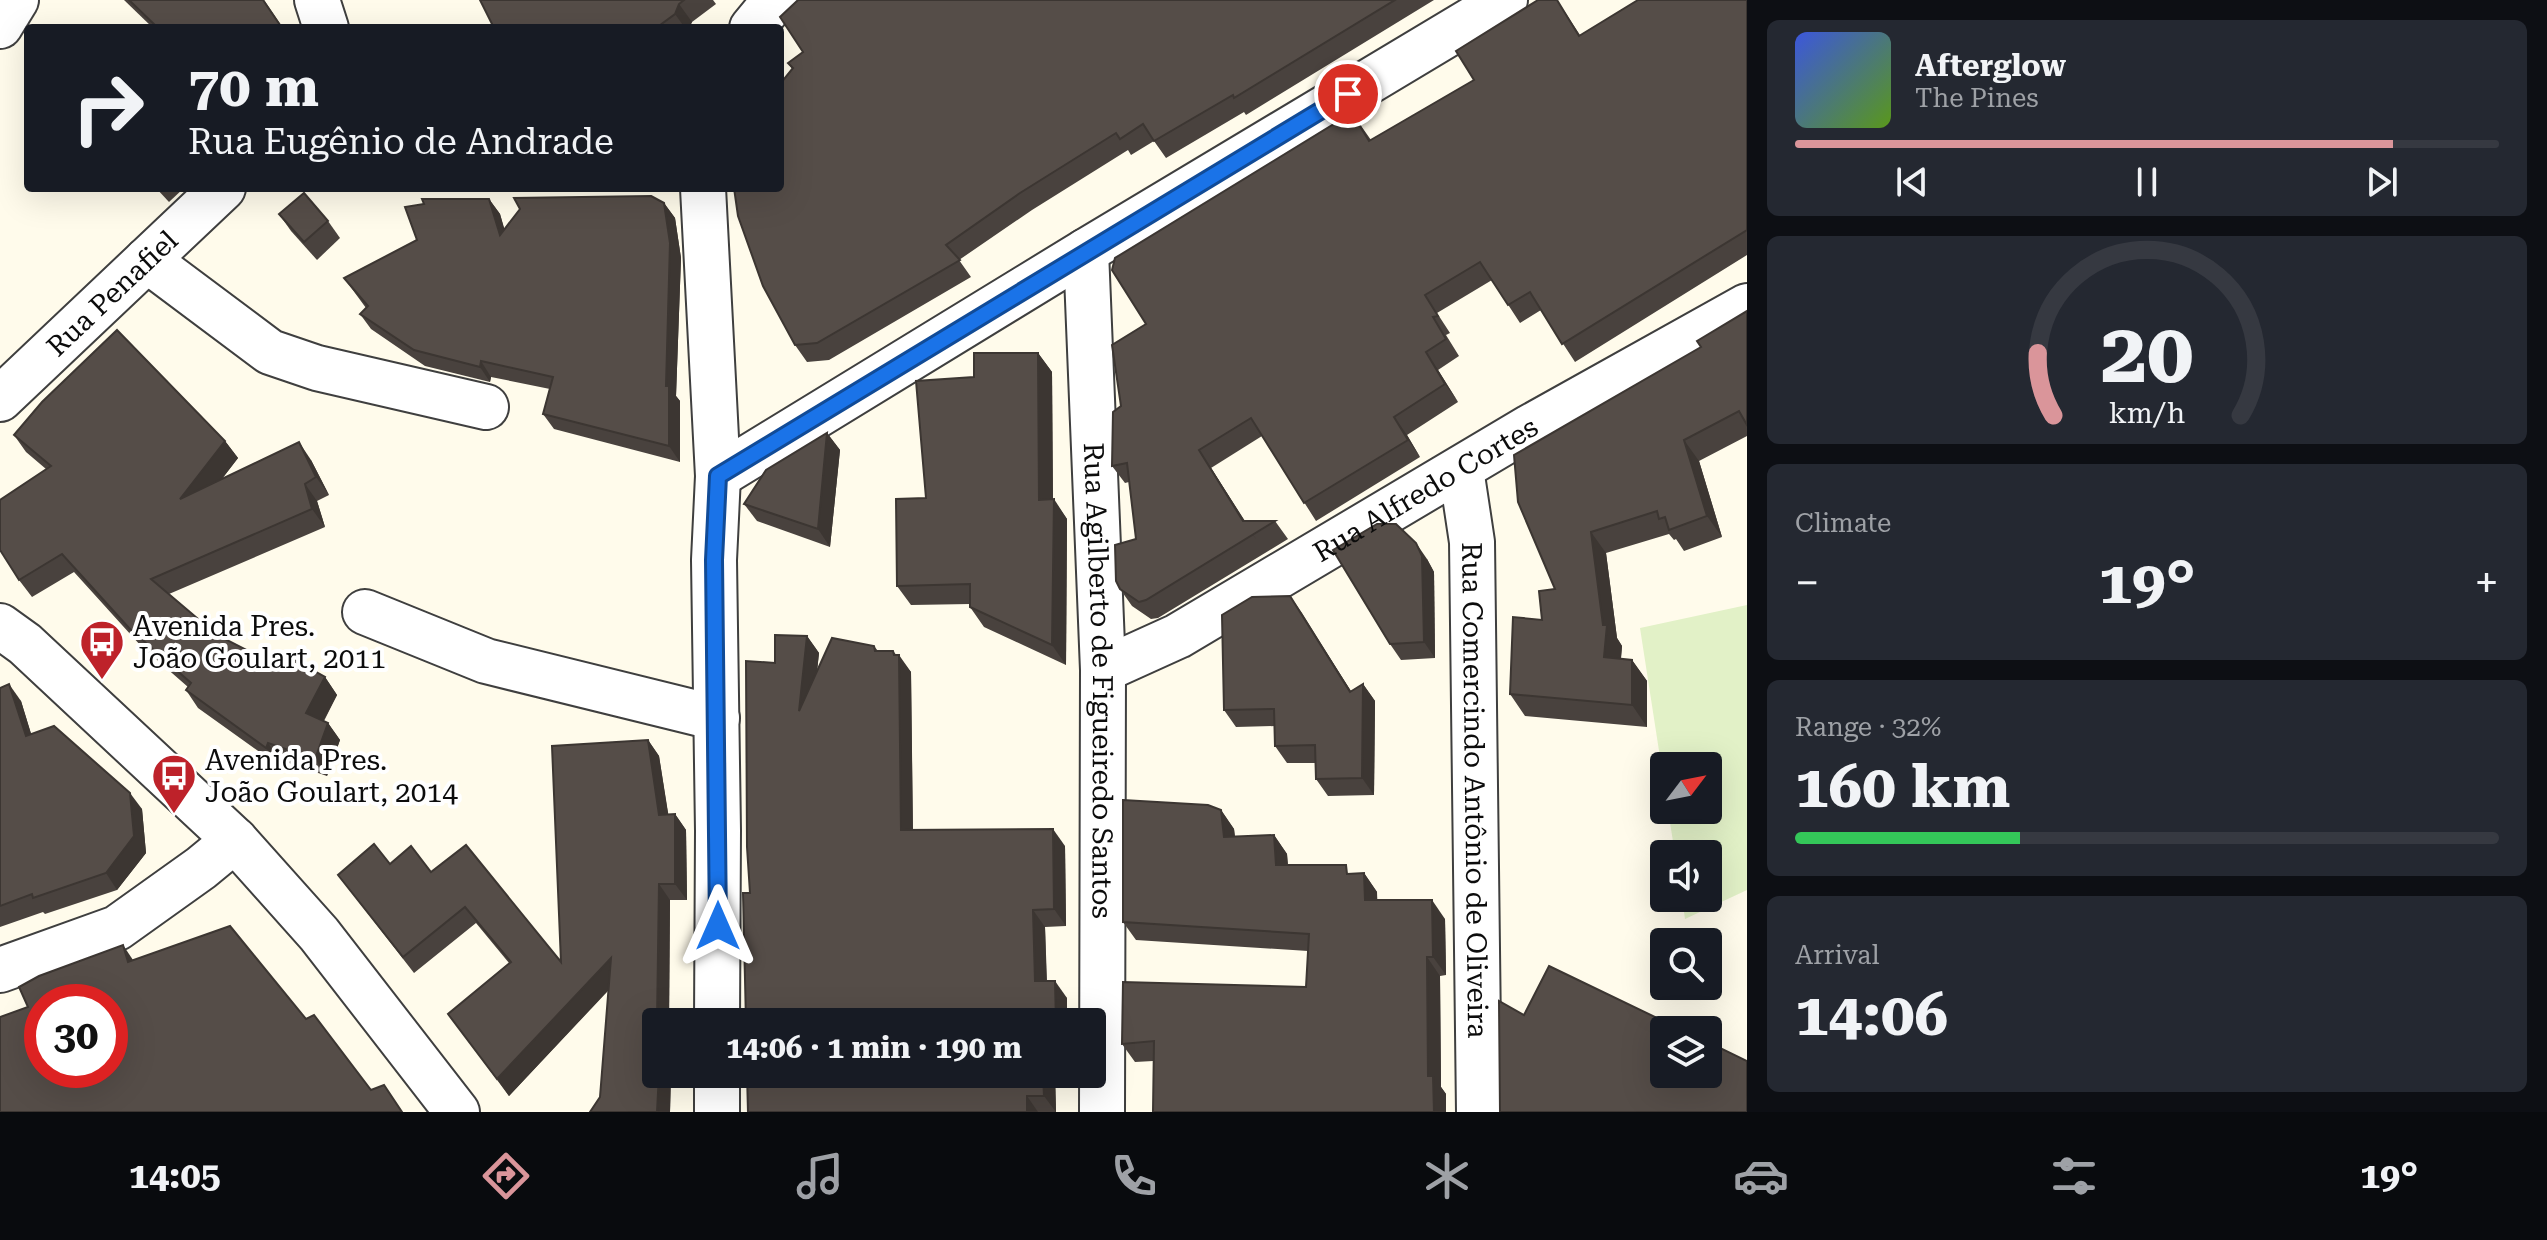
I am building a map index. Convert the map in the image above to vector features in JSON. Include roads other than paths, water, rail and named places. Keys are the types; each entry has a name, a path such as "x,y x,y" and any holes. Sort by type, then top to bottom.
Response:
{"street":[{"path":"0,26 16,0"},
{"path":"317,0 325,24"},
{"path":"755,24 775,0"},
{"path":"718,476 1505,0"},
{"name":"Rua Penafiel","path":"0,399 219,192"},
{"path":"703,192 718,476 714,560 717,1008"},
{"name":"Rua Agilberto de Figueiredo Santos","path":"1086,251 1103,670 1102,1112"},
{"path":"147,260 270,352 317,368 486,407"},
{"name":"Rua Alfredo Cortes","path":"1103,670 1178,636 1461,469 1747,306"},
{"name":"Rua Comercindo Antônio de Oliveira","path":"1461,469 1472,542 1479,1112"},
{"path":"365,612 486,661 717,718"},
{"path":"0,626 57,673 235,840 319,934 457,1112"},
{"path":"0,970 117,928 235,840"},
{"path":"717,1088 717,1112"}],"place":[{"name":"Avenida Pres. João Goulart, 2011","path":"102,681"},
{"name":"Avenida Pres. João Goulart, 2014","path":"174,815"}]}
